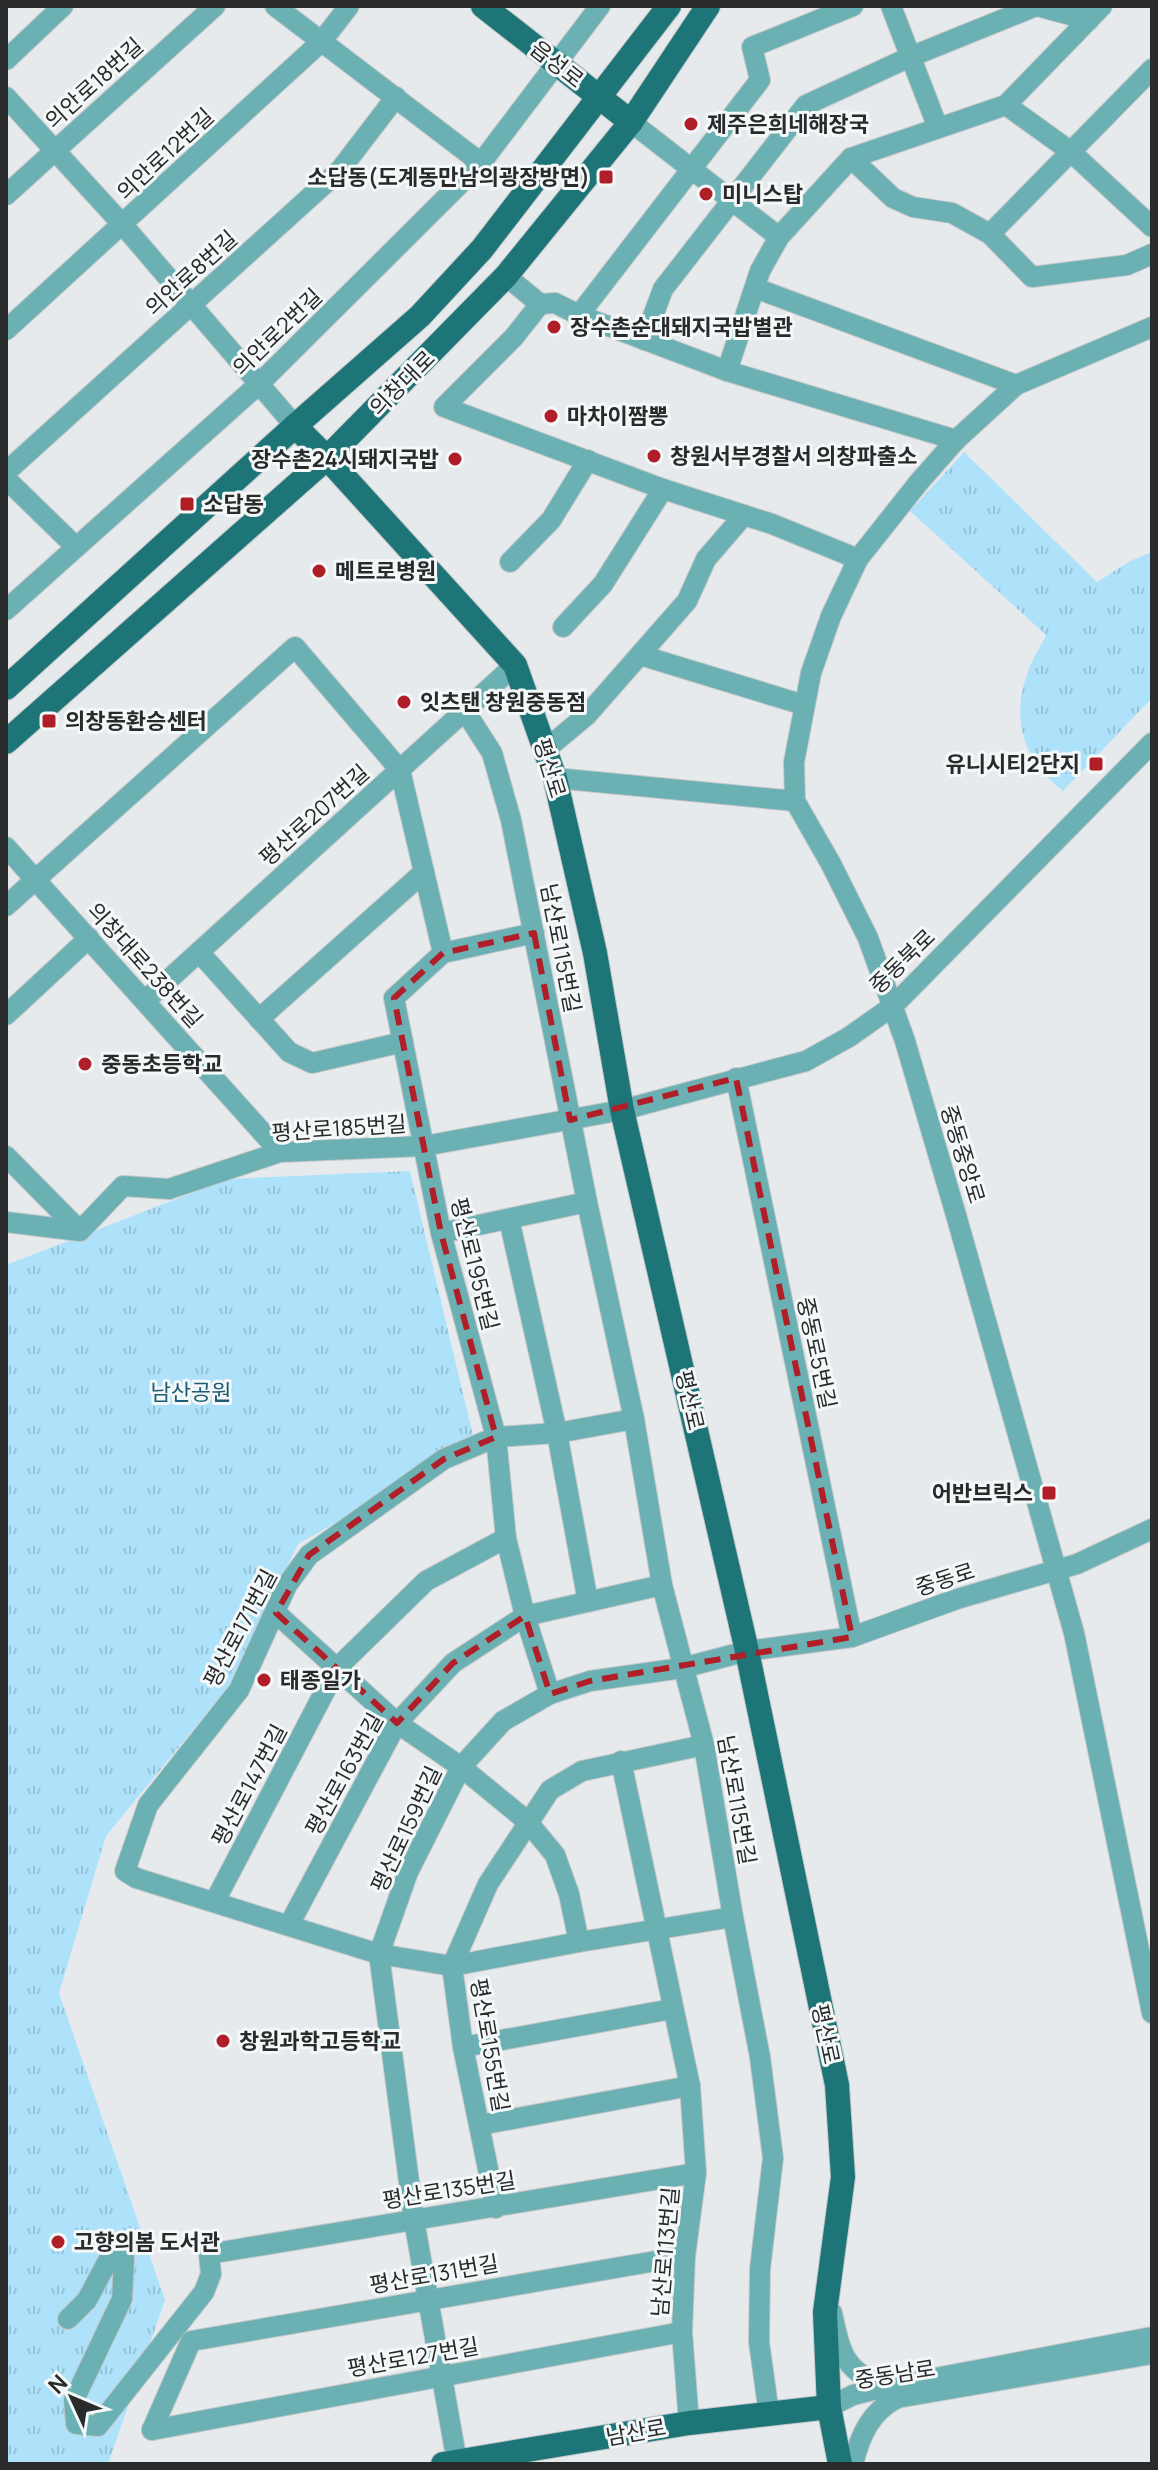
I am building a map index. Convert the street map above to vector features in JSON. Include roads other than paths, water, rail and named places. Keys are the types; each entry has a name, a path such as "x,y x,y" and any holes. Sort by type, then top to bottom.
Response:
{"main road":[{"name":"읍성로","path":"483,6 631,122"},
{"name":"의창대로","path":"6,688 431,305 482,249 669,6"},
{"name":"의창대로","path":"6,742 327,458 506,276 631,122 711,8"},
{"name":"평산로","path":"295,426 515,665 555,778 595,953 622,1110 747,1651 837,2085 843,2177 825,2312 829,2407 840,2464"},
{"name":"남산로","path":"450,2463 689,2423 829,2407"}],"street":[{"path":"6,60 63,6"},
{"name":"의안로18번길","path":"6,195 215,6"},
{"path":"275,6 481,163"},
{"name":"의안로12번길","path":"6,330 322,41 349,6"},
{"name":"의안로2번길","path":"6,610 259,384 481,163 600,6"},
{"path":"579,315 760,80 752,47 853,6"},
{"path":"891,6 938,128"},
{"path":"644,340 663,289 806,105 910,57 1037,6 1096,13"},
{"path":"727,371 760,271 779,237 851,158 1006,105 1096,13"},
{"path":"990,234 1070,151 1148,80"},
{"path":"6,97 123,225 295,426"},
{"name":"의안로8번길","path":"6,472 340,170 396,97"},
{"path":"1006,105 1070,151 1152,227"},
{"path":"631,122 779,237"},
{"path":"851,158 893,198 913,207 952,213 990,234 1032,277 1127,265 1152,254"},
{"path":"506,276 540,304 555,303 727,371 956,440"},
{"path":"755,288 1016,385"},
{"path":"540,304 514,337 444,407 858,559"},
{"name":"중동중앙로","path":"1152,327 1016,385 956,440 858,559 831,616 811,673 794,762 795,801 868,938 893,1006 952,1200 1074,1633 1152,2013"},
{"path":"510,562 551,520 588,460"},
{"path":"6,479 75,546"},
{"path":"563,627 603,584 663,489"},
{"path":"545,750 587,715 687,601 706,559 744,515"},
{"path":"6,906 295,647 400,770 443,953 534,933"},
{"path":"640,655 804,705"},
{"name":"평산로207번길","path":"145,1001 515,665"},
{"name":"남산로115번길","path":"465,711 492,753 511,820 570,1120 634,1419 662,1585 704,1745 760,2057 773,2158 760,2269 759,2342 769,2414"},
{"name":"중동북로","path":"622,1110 806,1061 849,1037 893,1006 1152,743"},
{"path":"555,778 795,801"},
{"name":"의창대로238번길","path":"6,847 280,1152"},
{"path":"259,1019 424,872"},
{"path":"6,1015 89,938"},
{"path":"199,952 289,1052 312,1063 403,1042"},
{"name":"평산로195번길","path":"443,953 394,998 441,1233 496,1437 506,1538 525,1616 550,1694"},
{"name":"중동로5번길","path":"736,1078 852,1637"},
{"name":"평산로185번길","path":"80,1231 123,1186 169,1189 280,1152 424,1146 622,1110"},
{"path":"6,1156 80,1231"},
{"path":"441,1233 587,1202"},
{"path":"509,1219 557,1433 588,1602"},
{"path":"6,1222 80,1231"},
{"name":"평산로171번길","path":"215,1901 136,1878 125,1871 148,1805 239,1690 287,1585 309,1555 444,1459 496,1437 557,1433 634,1419"},
{"name":"중동로","path":"747,1651 852,1637 957,1599 1055,1571 1152,1529"},
{"name":"평산로147번길","path":"215,1901 337,1668 426,1581 506,1538"},
{"name":"평산로163번길","path":"289,1925 397,1723 453,1663 525,1616 662,1585"},
{"path":"276,1613 397,1723 461,1767 527,1821 555,1855 569,1894 579,1942"},
{"name":"평산로159번길","path":"450,2463 441,2377 414,2220 379,1954 408,1872 461,1767 503,1721 550,1694 590,1681 682,1668 747,1651"},
{"name":"평산로155번길","path":"496,2208 463,2047 452,1966 488,1884 550,1790 582,1771 704,1745"},
{"name":"남산로113번길","path":"621,1761 690,2086 696,2173 685,2256 682,2332 689,2423"},
{"path":"215,1901 379,1954 452,1966 733,1917"},
{"path":"463,2047 672,2009"},
{"path":"480,2125 690,2086"},
{"name":"평산로135번길","path":"68,2319 87,2300 111,2255 124,2258 122,2299 74,2400 76,2424 98,2426 204,2292 211,2274 209,2254 696,2173"},
{"name":"평산로131번길","path":"152,2430 191,2341 685,2256"},
{"path":"827,2293 844,2358 862,2377 892,2392 869,2422 853,2464"},
{"name":"평산로127번길","path":"152,2430 682,2332"},
{"name":"중동남로","path":"829,2407 1152,2337"},
{"name":"중동남로","path":"892,2392 1152,2354"}],"place":[{"name":"제주은희네해장국","path":"691,124"},
{"name":"소답동(도계동만남의광장방면)","path":"606,177"},
{"name":"미니스탑","path":"706,194"},
{"name":"장수촌순대돼지국밥별관","path":"554,327"},
{"name":"마차이짬뽕","path":"551,416"},
{"name":"창원서부경찰서 의창파출소","path":"654,456"},
{"name":"장수촌24시돼지국밥","path":"455,459"},
{"name":"소답동","path":"187,504"},
{"name":"메트로병원","path":"319,571"},
{"name":"잇츠탠 창원중동점","path":"404,702"},
{"name":"의창동환승센터","path":"49,721"},
{"name":"유니시티2단지","path":"1096,764"},
{"name":"중동초등학교","path":"85,1064"},
{"name":"어반브릭스","path":"1049,1493"},
{"name":"태종일가","path":"264,1680"},
{"name":"창원과학고등학교","path":"223,2041"},
{"name":"고향의봄 도서관","path":"58,2242"}],"park label":[{"name":"남산공원","path":"191,1392"}]}
